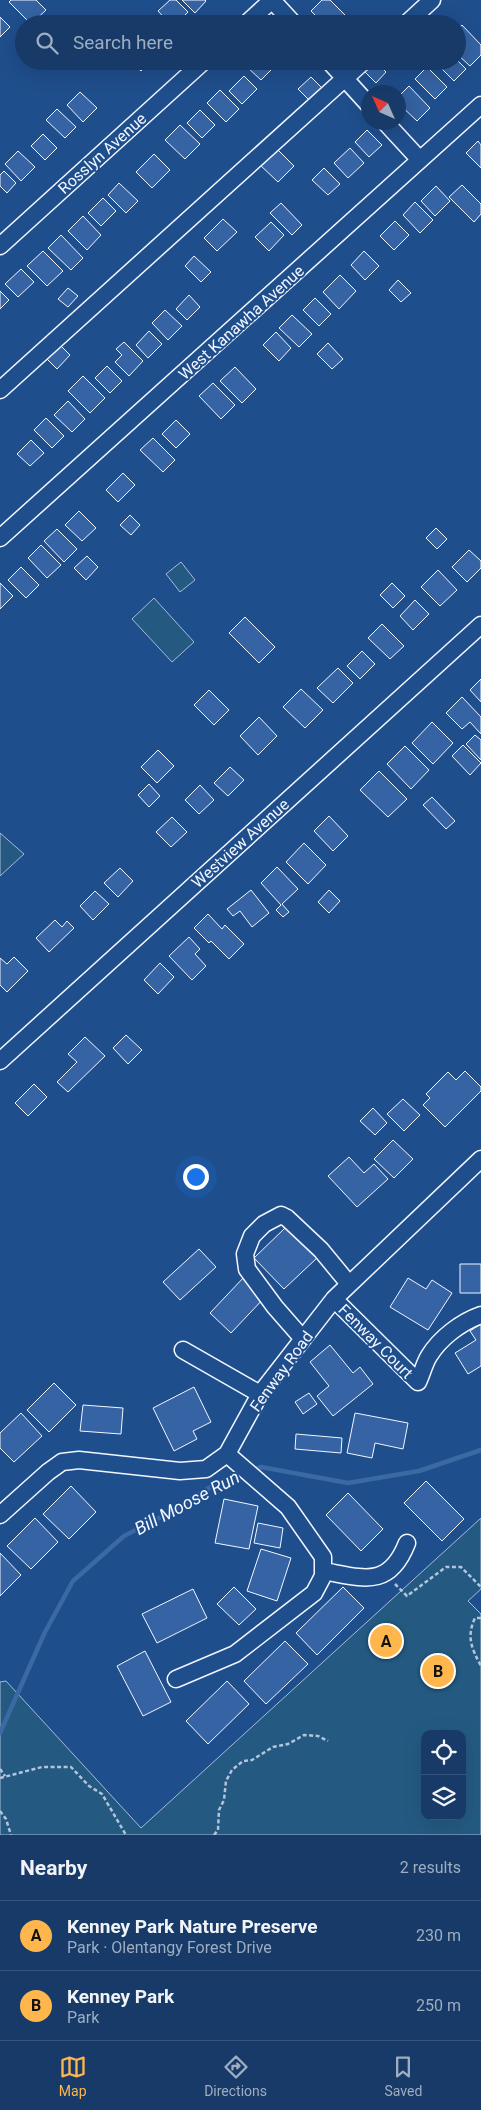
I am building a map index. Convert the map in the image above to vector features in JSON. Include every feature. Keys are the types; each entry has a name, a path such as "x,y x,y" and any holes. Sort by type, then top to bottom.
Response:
{"street":[{"path":"256,15 272,0 286,15"},
{"path":"416,15 432,0"},
{"name":"Rosslyn Avenue","path":"0,246 194,70"},
{"path":"337,70 361,96"},
{"path":"0,390 354,70"},
{"name":"West Kanawha Avenue","path":"0,538 481,104"},
{"path":"392,130 420,160"},
{"name":"Westview Avenue","path":"0,1061 481,625"},
{"name":"Fenway Road","path":"0,1515 62,1462 79,1460 189,1470 206,1469 227,1454 260,1394 334,1299 481,1159"},
{"path":"303,1339 275,1307 247,1269 245,1254 252,1236 264,1224 280,1215 288,1218 321,1250 350,1284"},
{"name":"Fenway Court","path":"334,1299 418,1382 429,1356 448,1335 466,1320 481,1315"},
{"path":"183,1350 260,1394"},
{"path":"176,1679 235,1654 314,1593 323,1576 323,1557 288,1507 227,1454"},
{"path":"323,1571 368,1579 385,1574 400,1560 407,1543"}],"path":[{"path":"385,1574 407,1596 446,1567 461,1567 481,1587"},
{"path":"481,1618 475,1618 470,1629 472,1649 481,1666"},
{"path":"214,1835 218,1830 219,1810 224,1800 226,1781 232,1770 243,1761 252,1760 273,1747 288,1744 304,1735 318,1736 328,1741"},
{"path":"0,1778 42,1767 71,1767 88,1786 102,1794 126,1835"},
{"path":"0,1769 5,1776"},
{"path":"0,1811 6,1819 11,1835"}],"shaded area":[{"path":"181,562 195,580 180,592 166,574"},
{"path":"154,598 194,642 172,662 132,619"},
{"path":"0,833 24,854 0,876"},
{"path":"481,1518 481,1589 468,1601 481,1614 481,1835 0,1835 0,1682 6,1681 141,1828"}],"building":[{"path":"11,0 36,0 46,10 41,15 22,15 9,2"},
{"path":"170,0 176,0 188,12 185,15 162,15 158,11"},
{"path":"182,0 205,0 206,1 195,13"},
{"path":"322,0 330,0 345,15 315,15 311,11"},
{"path":"0,17 10,27 0,37"},
{"path":"466,29 481,45 481,55 470,66 466,62"},
{"path":"250,70 271,70 261,80"},
{"path":"363,70 384,70 386,72 376,83"},
{"path":"424,70 430,70 447,87 435,99 415,79"},
{"path":"443,70 465,70 454,81"},
{"path":"244,76 257,89 242,104 229,91"},
{"path":"311,77 322,88 309,100 298,89"},
{"path":"409,86 430,108 417,121 406,111 406,89"},
{"path":"220,90 239,109 226,122 207,103"},
{"path":"80,92 97,108 83,122 67,105"},
{"path":"57,109 76,127 65,138 46,120"},
{"path":"200,110 215,125 202,138 187,123"},
{"path":"180,125 200,144 185,159 165,140"},
{"path":"367,130 382,145 369,157 355,142"},
{"path":"43,134 57,148 45,160 31,146"},
{"path":"478,141 481,145 481,168 466,153"},
{"path":"275,147 294,166 278,182 259,164"},
{"path":"350,148 364,163 348,178 334,163"},
{"path":"18,151 35,167 21,181 5,164"},
{"path":"154,154 170,170 152,188 136,172"},
{"path":"324,168 340,184 328,195 312,180"},
{"path":"4,171 16,183 7,193 0,186 0,175"},
{"path":"119,183 138,201 126,213 108,195"},
{"path":"462,185 481,204 481,214 474,222 449,197"},
{"path":"436,186 450,201 435,216 421,201"},
{"path":"103,198 116,211 101,226 88,213"},
{"path":"415,202 433,220 420,233 403,215"},
{"path":"281,203 302,225 292,235 270,213"},
{"path":"83,216 101,235 87,250 68,231"},
{"path":"223,219 237,232 217,251 204,238"},
{"path":"395,221 409,235 394,250 380,236"},
{"path":"271,222 284,235 269,251 255,237"},
{"path":"61,235 83,258 71,270 48,248"},
{"path":"43,251 63,271 47,286 27,266"},
{"path":"364,251 379,266 365,280 351,265"},
{"path":"194,256 211,272 201,282 185,266"},
{"path":"21,269 34,282 18,297 5,284"},
{"path":"340,275 356,291 339,309 323,292"},
{"path":"398,280 411,293 401,302 389,290"},
{"path":"68,288 78,296 68,307 58,299"},
{"path":"0,291 9,300 0,309"},
{"path":"189,295 200,307 187,320 176,309"},
{"path":"315,298 331,314 319,326 303,310"},
{"path":"165,310 182,326 168,340 152,323"},
{"path":"292,315 312,334 299,347 279,328"},
{"path":"149,331 162,344 148,358 136,345"},
{"path":"276,332 291,348 279,361 263,345"},
{"path":"57,342 70,355 57,369 44,356"},
{"path":"124,342 143,361 129,376 115,362 122,355 116,349"},
{"path":"328,343 343,359 332,369 317,354"},
{"path":"107,366 122,381 110,393 95,378"},
{"path":"235,367 256,389 242,403 220,381"},
{"path":"83,376 105,398 90,413 68,391"},
{"path":"213,383 235,405 221,419 199,396"},
{"path":"68,401 85,419 72,432 54,415"},
{"path":"46,418 64,436 52,448 34,430"},
{"path":"176,420 190,434 176,448 162,434"},
{"path":"153,438 175,460 163,472 140,450"},
{"path":"31,440 44,453 30,466 17,454"},
{"path":"123,473 135,485 118,502 106,490"},
{"path":"79,511 96,528 82,541 65,525"},
{"path":"130,515 140,525 131,535 120,525"},
{"path":"436,528 447,539 437,549 426,538"},
{"path":"57,529 77,549 64,562 44,541"},
{"path":"41,545 61,565 47,578 28,558"},
{"path":"469,550 481,561 481,568 467,582 452,567"},
{"path":"87,556 98,567 86,580 74,568"},
{"path":"21,567 39,585 26,598 8,580"},
{"path":"438,570 457,590 440,606 421,587"},
{"path":"0,583 13,596 0,609"},
{"path":"392,583 405,596 393,608 380,595"},
{"path":"415,600 429,614 413,630 400,616"},
{"path":"245,617 275,647 259,663 229,633"},
{"path":"382,624 404,646 390,659 368,638"},
{"path":"362,651 375,664 360,679 347,666"},
{"path":"338,668 353,683 333,703 317,688"},
{"path":"481,679 481,702 470,690"},
{"path":"301,689 323,710 305,728 283,707"},
{"path":"209,690 229,710 214,725 194,705"},
{"path":"462,697 481,717 481,734 470,722 462,729 446,713"},
{"path":"259,717 277,736 258,755 240,736"},
{"path":"432,722 453,743 433,764 412,743"},
{"path":"475,735 481,740 481,760 466,744"},
{"path":"463,745 481,763 470,775 452,756"},
{"path":"405,746 429,770 411,789 387,764"},
{"path":"158,750 174,766 157,783 141,767"},
{"path":"230,767 244,780 228,796 214,783"},
{"path":"379,771 407,799 388,817 360,790"},
{"path":"149,784 160,796 149,807 138,795"},
{"path":"200,785 214,800 199,814 185,800"},
{"path":"432,797 455,821 446,829 423,805"},
{"path":"329,816 348,836 333,851 314,831"},
{"path":"172,817 187,832 171,847 156,832"},
{"path":"304,843 326,865 308,884 286,862"},
{"path":"277,867 298,889 282,904 289,912 283,917 276,910 281,905 261,883"},
{"path":"120,868 133,881 118,897 104,883"},
{"path":"251,890 269,913 252,927 240,911 233,916 227,909"},
{"path":"329,890 340,901 329,913 318,902"},
{"path":"95,891 109,904 93,920 80,906"},
{"path":"208,914 222,929 225,925 244,944 229,959 211,941 209,943 194,928"},
{"path":"55,920 62,927 67,921 74,928 49,952 36,938"},
{"path":"189,937 200,949 195,954 206,966 192,980 169,956"},
{"path":"14,957 28,971 7,992 0,985 0,958 7,964"},
{"path":"160,963 174,977 158,994 144,980"},
{"path":"126,1035 142,1050 128,1064 113,1048"},
{"path":"85,1037 105,1056 68,1092 57,1082 77,1062 68,1054"},
{"path":"465,1071 481,1087 481,1091 445,1127 423,1105 430,1098 426,1094 448,1072 456,1080"},
{"path":"34,1084 47,1097 28,1116 15,1103"},
{"path":"403,1099 420,1115 404,1131 387,1114"},
{"path":"373,1108 387,1123 375,1135 360,1121"},
{"path":"393,1140 413,1159 394,1178 374,1159"},
{"path":"349,1157 364,1173 374,1164 388,1179 357,1207 328,1176"},
{"path":"286,1227 317,1258 284,1289 254,1258"},
{"path":"199,1249 216,1267 180,1300 163,1282"},
{"path":"460,1264 481,1264 481,1293 460,1293"},
{"path":"245,1276 266,1296 231,1333 210,1313"},
{"path":"408,1278 426,1289 432,1280 452,1293 428,1330 390,1307"},
{"path":"481,1324 481,1366 468,1374 455,1353 476,1340 470,1331"},
{"path":"330,1345 353,1373 360,1367 373,1384 333,1416 317,1396 329,1386 310,1362"},
{"path":"54,1383 76,1405 49,1432 27,1410"},
{"path":"194,1387 211,1422 193,1431 197,1439 174,1451 153,1408"},
{"path":"309,1393 317,1404 303,1414 295,1402"},
{"path":"83,1405 123,1408 121,1434 80,1431"},
{"path":"21,1413 42,1436 14,1462 0,1448 0,1433"},
{"path":"355,1413 408,1423 403,1449 375,1443 372,1458 347,1453"},
{"path":"296,1434 342,1438 341,1453 295,1449"},
{"path":"426,1481 464,1519 442,1541 404,1503"},
{"path":"71,1486 96,1512 69,1539 43,1514"},
{"path":"348,1493 383,1529 361,1551 326,1515"},
{"path":"224,1499 258,1506 249,1549 215,1543"},
{"path":"35,1518 58,1542 31,1569 7,1546"},
{"path":"258,1523 283,1528 280,1548 254,1543"},
{"path":"261,1549 291,1558 277,1601 247,1591"},
{"path":"0,1553 21,1575 0,1596"},
{"path":"234,1587 256,1609 239,1625 217,1604"},
{"path":"343,1587 364,1608 317,1655 296,1633"},
{"path":"193,1589 207,1618 157,1643 142,1614"},
{"path":"285,1641 308,1664 266,1704 244,1681"},
{"path":"145,1651 171,1702 143,1716 117,1666"},
{"path":"227,1681 249,1704 208,1744 186,1721"}],"waterway":[{"name":"Bill Moose Run","path":"252,1470 261,1467 348,1483 419,1471 481,1450"},
{"name":"Bill Moose Run","path":"0,1733 45,1632 73,1581 124,1536 167,1514 217,1483 244,1473"}],"place":[{"name":"Kenney Park Nature Preserve","path":"386,1641"},
{"name":"Kenney Park","path":"438,1671"}]}
